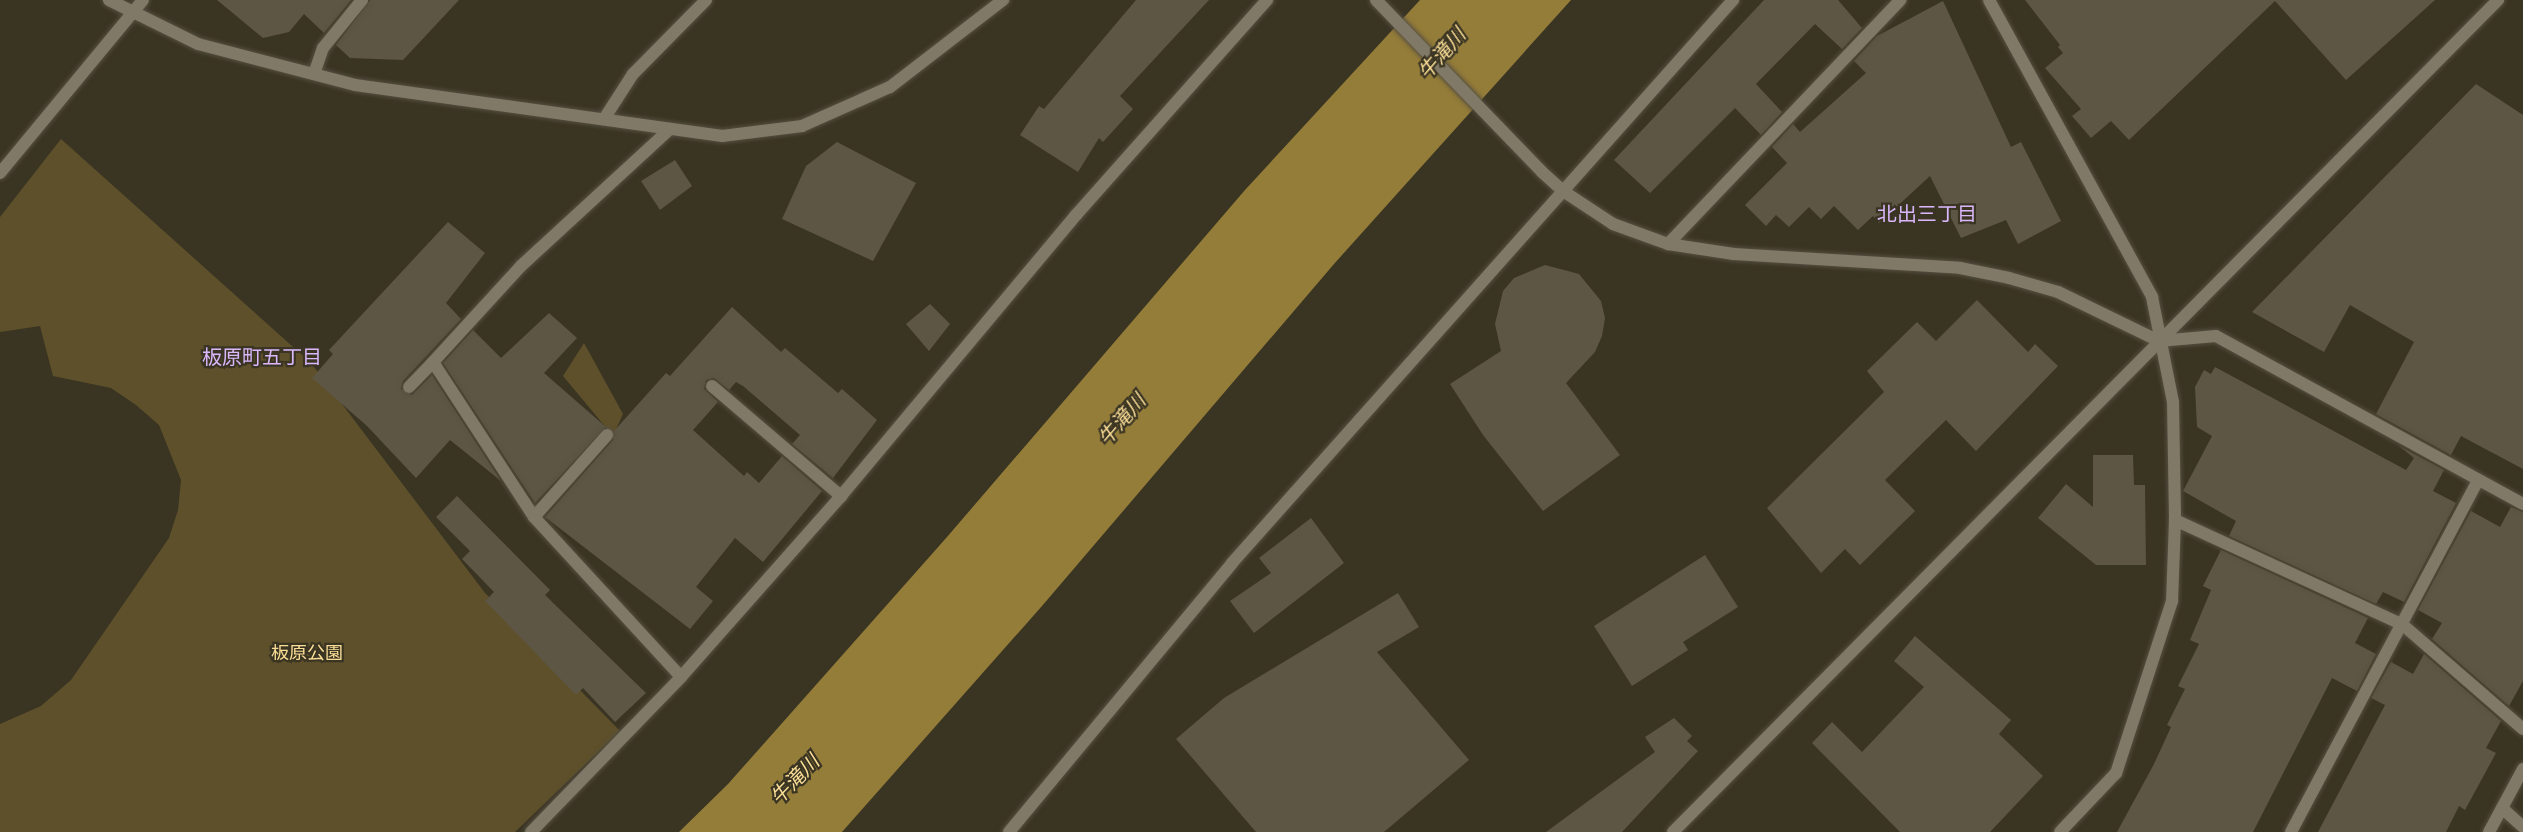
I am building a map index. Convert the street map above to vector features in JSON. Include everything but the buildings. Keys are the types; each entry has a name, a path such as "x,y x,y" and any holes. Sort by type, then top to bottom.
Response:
{"street":[{"path":"110,0 198,44 355,85 722,136 802,126 890,87 1003,0"},
{"path":"0,173 142,0"},
{"path":"314,74 323,48 362,0"},
{"path":"604,119 633,74 706,0"},
{"path":"531,832 681,677 841,496 1076,216 1266,0"},
{"path":"1376,0 1542,172 1563,191 1612,224 1668,244 1734,254 1960,268 2009,278 2058,292 2159,341 2216,336 2523,504"},
{"path":"1009,832 1232,563 1733,0"},
{"path":"1668,244 1900,0"},
{"path":"1989,0 2152,297 2173,402 2175,520 2172,601 2116,773 2060,832"},
{"path":"1673,832 2498,0"},
{"path":"409,387 521,266 670,129"},
{"path":"433,362 534,517 681,677"},
{"path":"712,386 841,496"},
{"path":"534,517 607,435"},
{"path":"2291,832 2478,480"},
{"path":"2175,520 2403,625 2523,729"},
{"path":"2489,832 2523,768"},
{"path":"2502,808 2523,827"}],"green space":[{"name":"板原公園","path":"61,139 311,363 485,593 620,731 515,832 0,832 0,724 41,706 71,680 169,538 178,510 181,480 159,425 136,405 111,388 53,376 40,326 0,332 0,217"},
{"path":"584,343 623,414 613,436 563,376"}],"water":[{"name":"牛滝川","path":"1420,0 1571,0 1334,264 1042,606 842,832 679,832 728,784 947,537 1245,190"}],"district":[{"name":"北出三丁目","path":"1927,214"},
{"name":"板原町五丁目","path":"262,357"}]}
